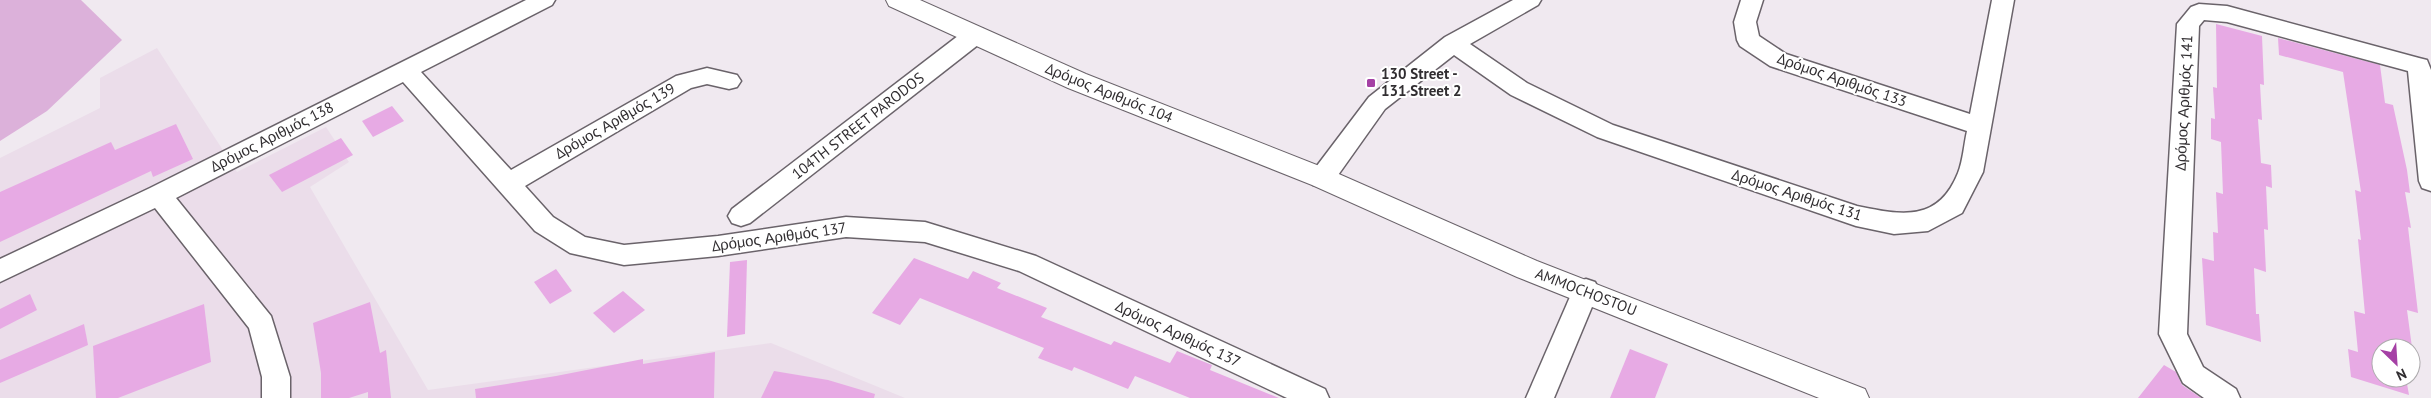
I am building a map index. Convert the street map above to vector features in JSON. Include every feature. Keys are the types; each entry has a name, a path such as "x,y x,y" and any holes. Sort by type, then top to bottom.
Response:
{"street":[{"name":"Δρόμος Αριθμός 138","path":"0,271 159,195 404,69 544,0"},
{"name":"Δρόμος Αριθμός 104","path":"898,0 1077,81 1322,178"},
{"path":"1322,178 1377,103 1453,44 1530,0"},
{"name":"Δρόμος Αριθμός 133","path":"1752,0 1745,22 1748,40 1778,60 1979,126"},
{"name":"Δρόμος Αριθμός 131","path":"1453,44 1518,89 1605,131 1856,216 1894,224 1928,221 1953,206 1971,172 2003,0"},
{"name":"Δρόμος Αριθμός 141","path":"2226,398 2192,375 2173,334 2188,24 2199,12 2227,14 2419,66 2431,181"},
{"name":"104TH STREET PARODOS","path":"741,216 975,35"},
{"name":"Δρόμος Αριθμός 137","path":"404,69 544,224 579,246 624,255 718,246 846,227 925,232 1027,263 1315,398"},
{"name":"Δρόμος Αριθμός 139","path":"506,184 684,82 707,76 729,81"},
{"name":"AMMOCHOSTOU","path":"1322,178 1527,268 1854,398"},
{"path":"159,195 261,324 276,378 276,398"},
{"path":"1540,398 1586,290"}],"shaded area":[{"path":"0,0 81,0 122,40 47,111 0,141"},
{"path":"157,48 237,172 326,127 349,162 310,187 428,390 771,343 905,398 0,398 0,158 100,108 100,78"}],"building":[{"path":"2216,24 2262,36 2264,85 2260,84 2262,120 2258,119 2261,163 2271,165 2272,188 2266,186 2268,230 2264,229 2266,272 2254,268 2256,314 2259,314 2261,342 2206,325 2202,258 2214,261 2213,232 2218,233 2216,192 2223,194 2221,142 2211,139 2211,118 2215,119 2213,87 2217,88"},
{"path":"2278,38 2380,65 2385,103 2393,105 2410,193 2405,192 2411,228 2408,227 2418,313 2407,310 2411,338 2371,338 2371,383 2351,377 2348,349 2358,352 2354,311 2365,314 2358,239 2361,240 2355,190 2361,192 2343,72 2279,55"},
{"path":"392,106 404,121 373,137 362,121"},
{"path":"176,124 193,159 153,177 151,171 0,242 0,192 111,142 115,150"},
{"path":"341,138 353,155 282,192 269,175"},
{"path":"914,258 968,279 973,271 1001,283 997,288 1047,308 1041,317 1111,345 1114,341 1170,363 1177,351 1212,365 1210,370 1279,398 1190,398 1135,376 1128,389 1074,367 1072,371 1038,358 1044,348 920,298 900,325 872,313"},
{"path":"747,260 745,334 727,337 730,262"},
{"path":"556,269 572,291 550,304 534,282"},
{"path":"623,291 645,310 614,333 593,313"},
{"path":"30,294 37,310 0,329 0,309"},
{"path":"370,302 380,353 386,350 391,398 368,398 368,392 349,398 321,398 321,373 313,323"},
{"path":"204,304 211,362 118,398 96,398 93,346"},
{"path":"84,324 88,345 0,383 0,360"},
{"path":"1630,349 1668,364 1655,398 1610,398"},
{"path":"715,352 714,398 476,398 475,389 643,359 643,364"},
{"path":"2164,365 2176,372 2182,385 2201,398 2138,398"},
{"path":"774,371 828,380 875,394 874,398 761,398"},
{"path":"2386,388 2408,388 2409,395"}],"place":[{"name":"130 Street - 131 Street 2","path":"1371,83"}]}
